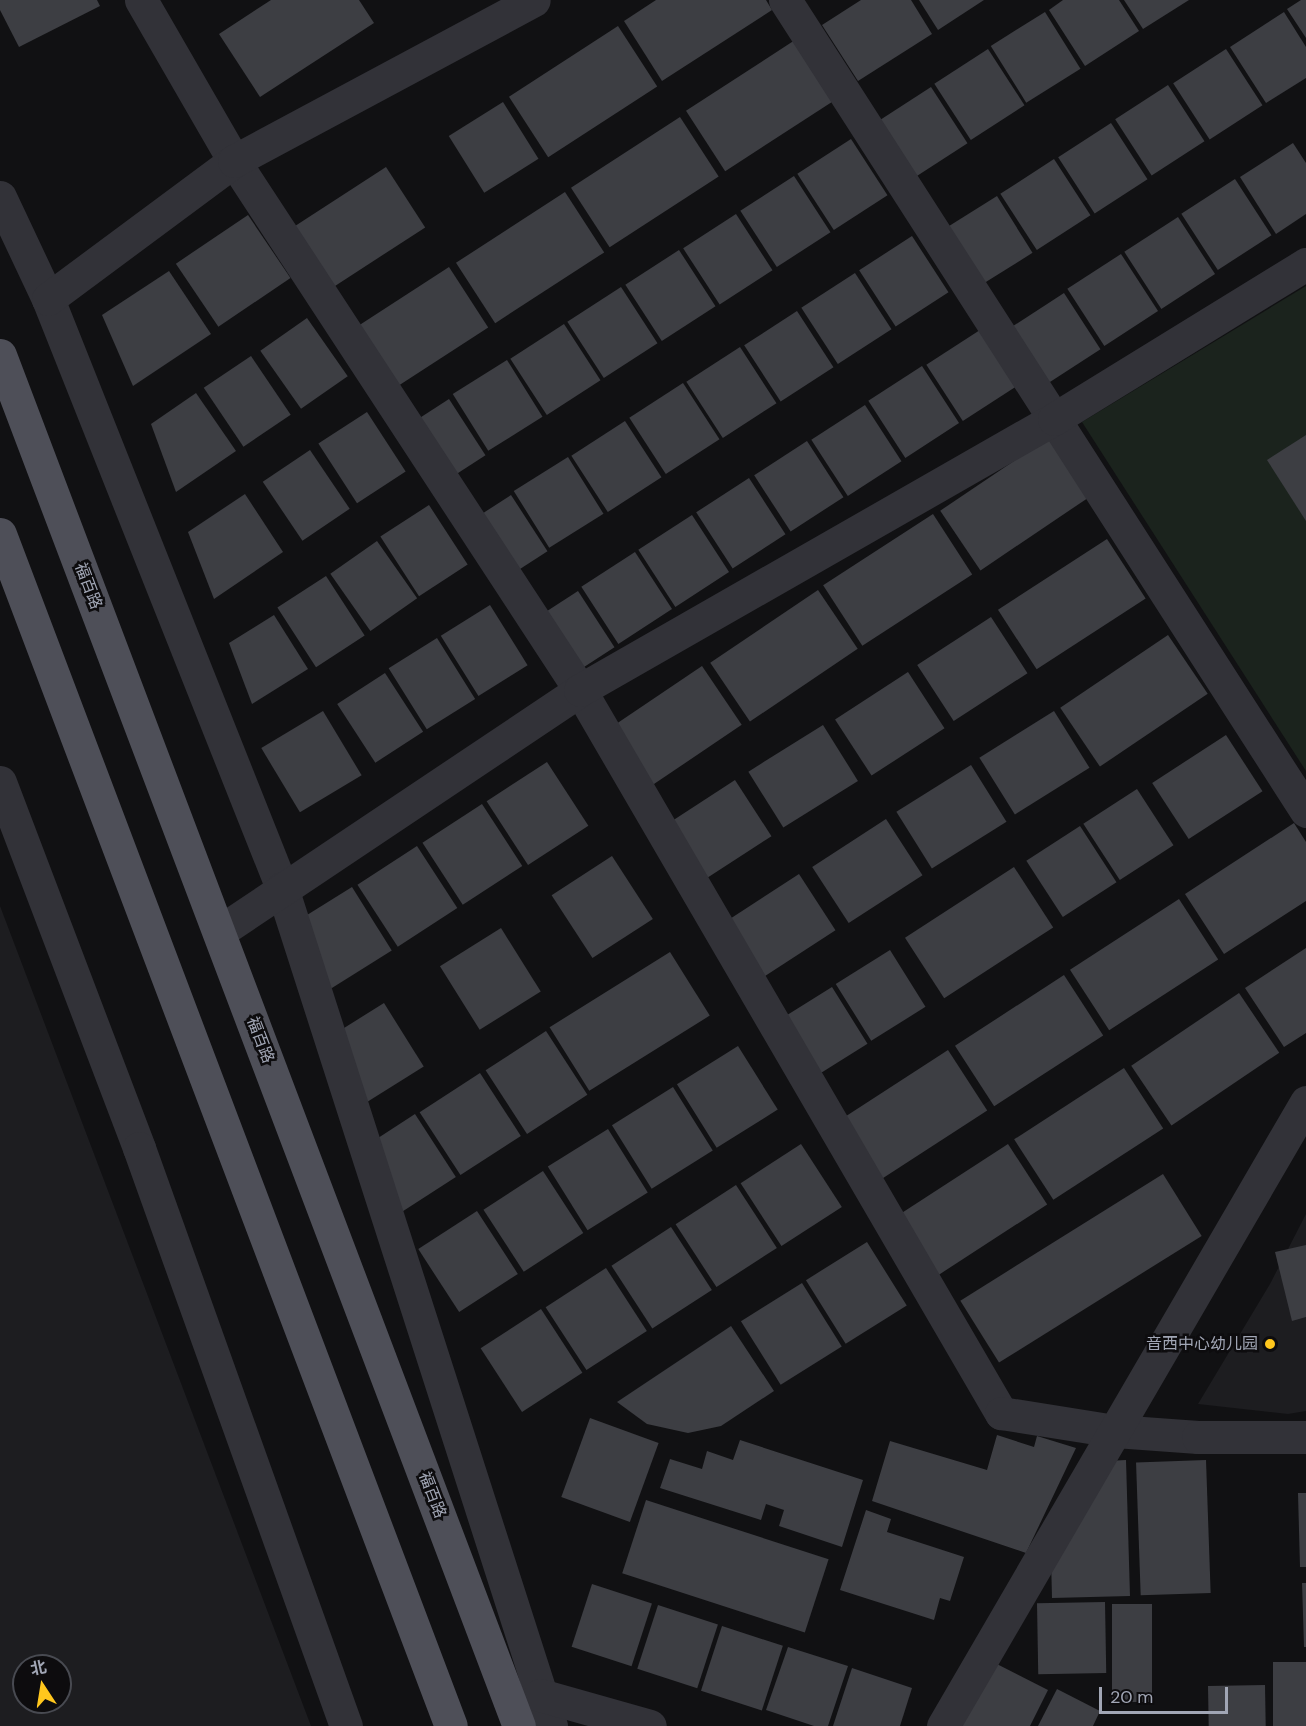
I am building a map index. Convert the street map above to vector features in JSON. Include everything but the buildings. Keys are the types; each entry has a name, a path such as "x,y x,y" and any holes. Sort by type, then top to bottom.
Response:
{"main road":[{"name":"福百路","path":"0,355 519,1726"},
{"path":"0,534 451,1726"}],"street":[{"path":"141,0 234,161 580,690 1001,1413 1115,1431 1198,1437 1306,1437"},
{"path":"48,299 234,161 534,0"},
{"path":"784,0 1306,811"},
{"path":"0,196 48,299 282,888 540,1695 552,1726"},
{"path":"219,932 580,690 1054,419 1306,264"},
{"path":"0,782 139,1148 346,1726"},
{"path":"943,1726 1306,1102"},
{"path":"540,1695 650,1726"}],"shaded area":[{"path":"1306,286 1306,771 1082,422"},
{"path":"0,906 311,1726 0,1726"},
{"name":"音西中心幼儿园","path":"1306,1214 1306,1411 1288,1414 1198,1404 1270,1284"}],"place":[{"name":"音西中心幼儿园","path":"1270,1344"}]}
